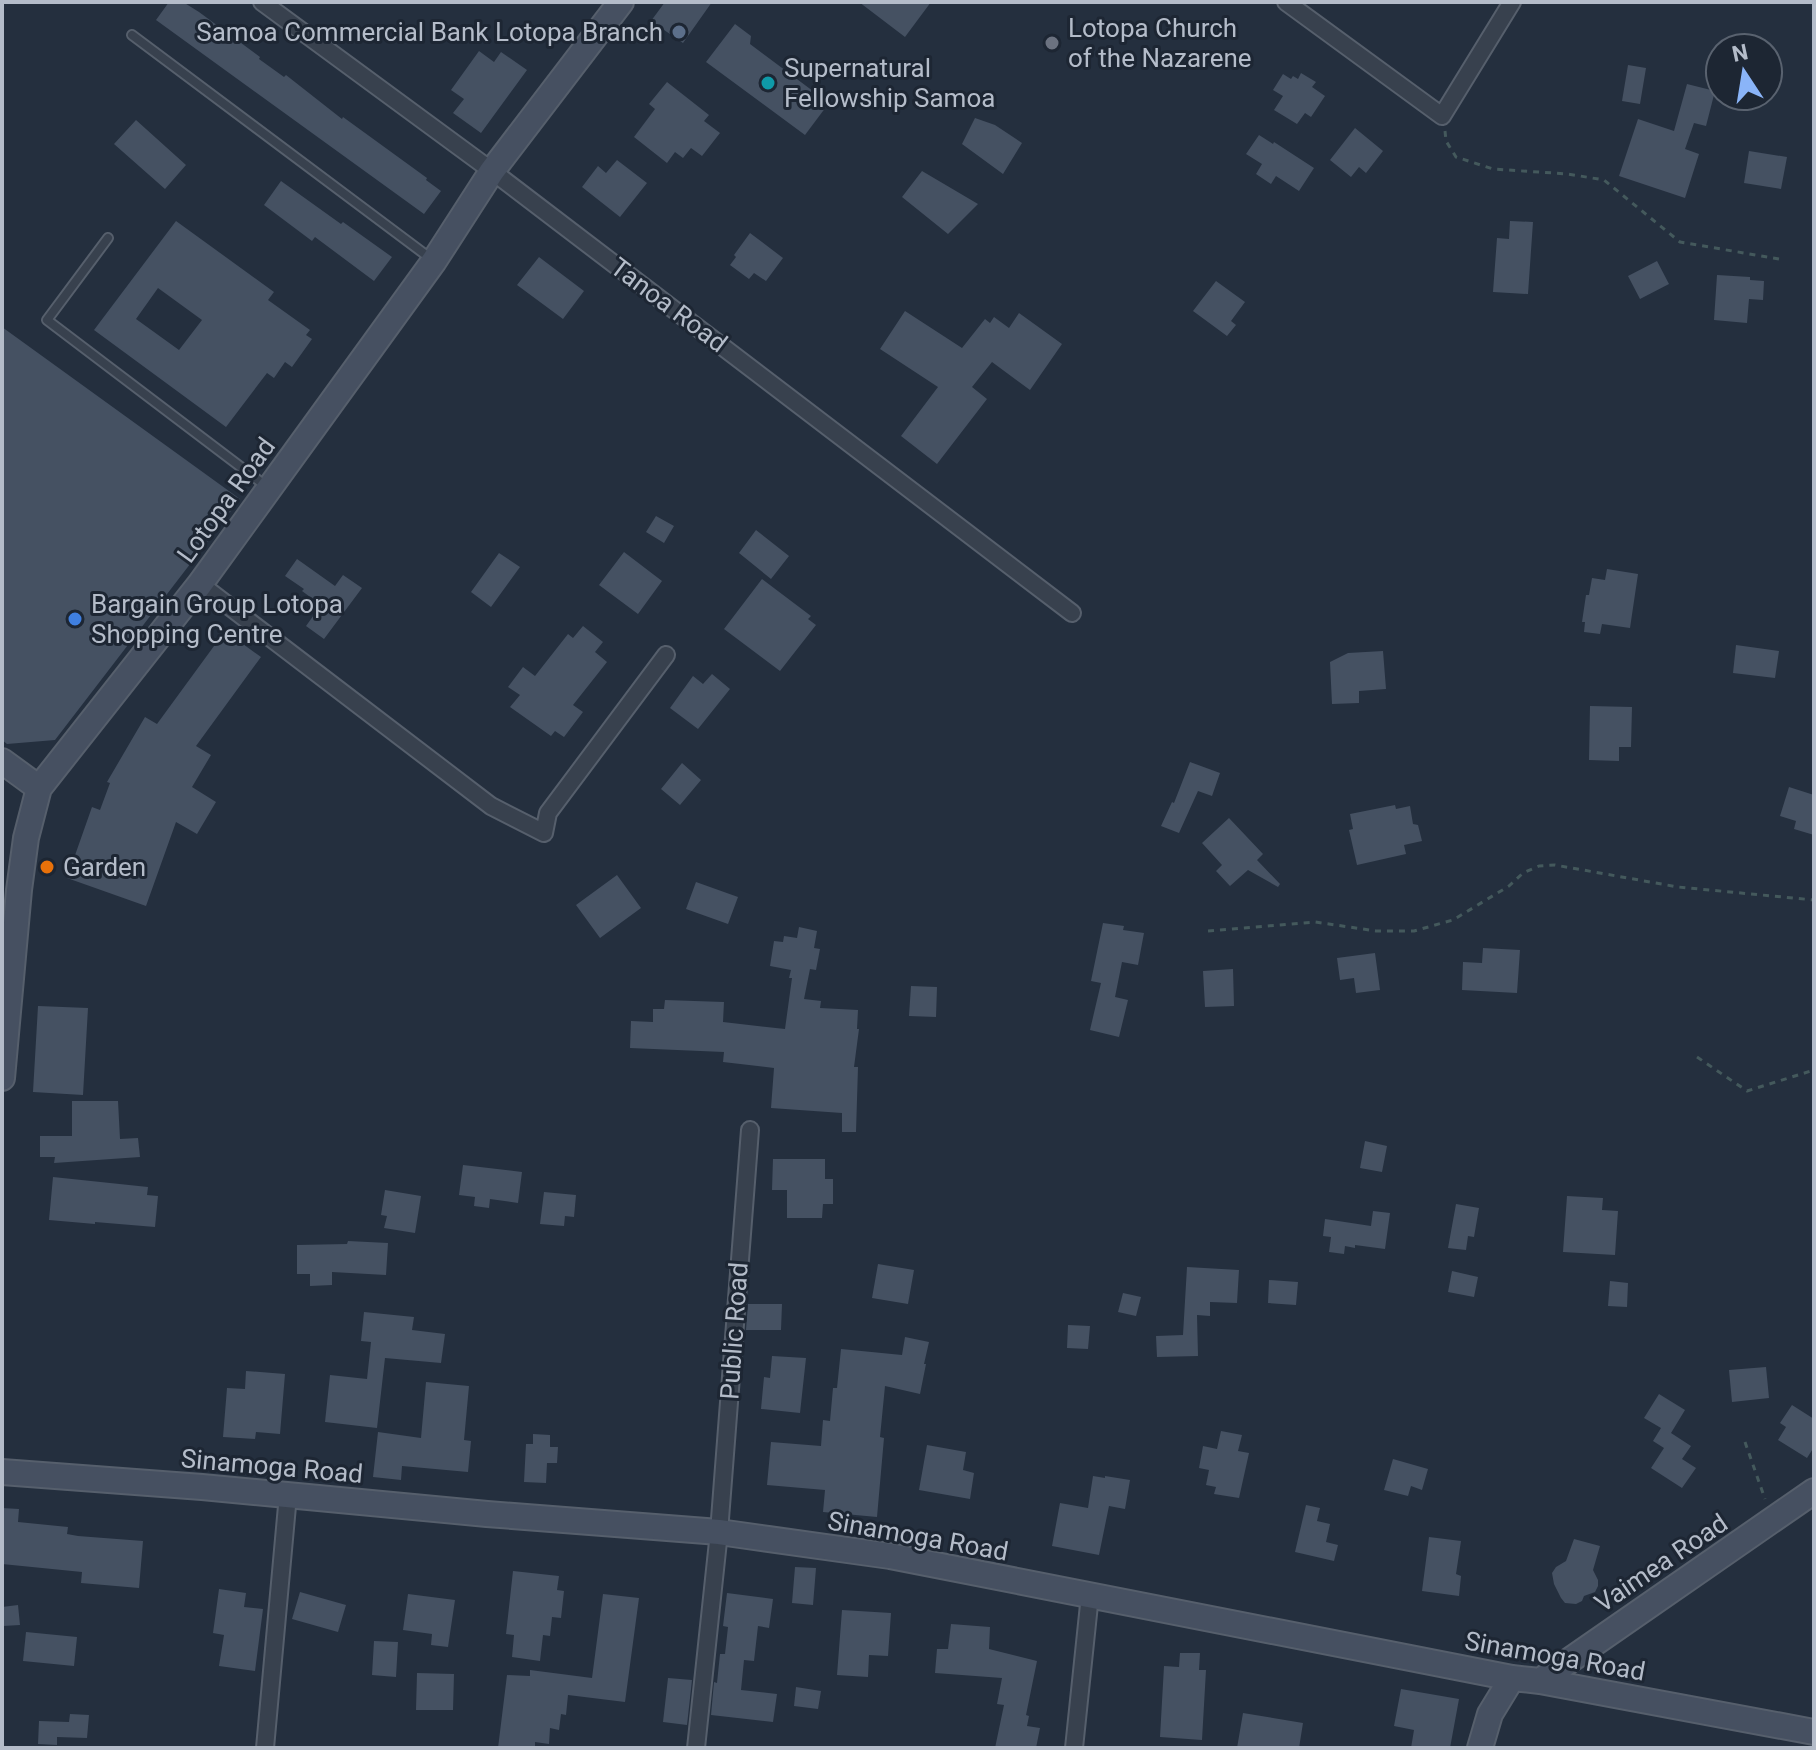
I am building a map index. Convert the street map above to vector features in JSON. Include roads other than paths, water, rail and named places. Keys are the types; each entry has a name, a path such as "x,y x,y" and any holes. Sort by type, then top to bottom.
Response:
{"street":[{"name":"Tanoa Road","path":"262,2 492,171 1072,613"},
{"name":"Lotopa Road","path":"2,1078 19,890 26,838 39,788 200,584 434,261 492,171 621,2"},
{"path":"1286,2 1442,116 1512,2"},
{"path":"200,584 491,806 544,833 548,813 666,655"},
{"path":"2,761 39,788"},
{"name":"Public Road","path":"696,1748 719,1532 750,1130"},
{"name":"Sinamoga Road","path":"2,1472 719,1532 890,1556 1512,1678 1814,1732"},
{"name":"Vaimea Road","path":"1540,1681 1814,1491"},
{"path":"265,1748 288,1495"},
{"path":"1074,1748 1090,1595"},
{"path":"1480,1748 1490,1714 1512,1678"}],"lane":[{"path":"132,35 434,261"},
{"path":"108,238 47,320 269,488"}],"place":[{"name":"Samoa Commercial Bank Lotopa Branch","path":"679,32"},
{"name":"Lotopa Church of the Nazarene","path":"1052,43"},
{"name":"Supernatural Fellowship Samoa","path":"768,83"},
{"name":"Bargain Group Lotopa Shopping Centre","path":"75,619"},
{"name":"Garden","path":"47,867"}]}
